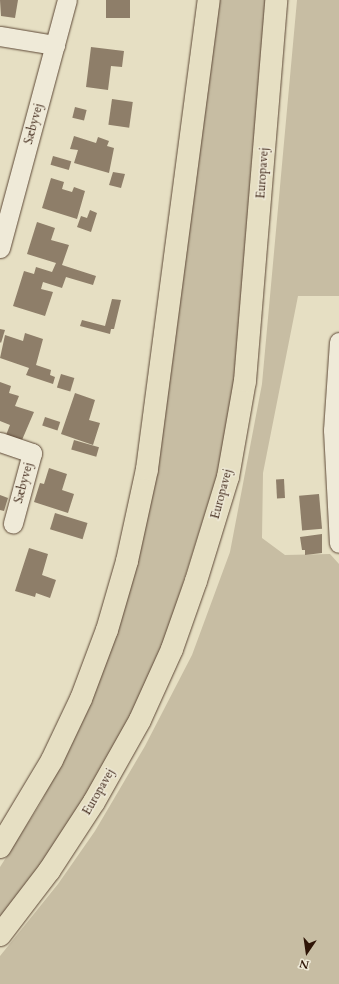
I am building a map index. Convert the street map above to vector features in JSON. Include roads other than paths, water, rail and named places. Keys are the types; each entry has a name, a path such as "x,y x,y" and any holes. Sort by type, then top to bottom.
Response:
{"main road":[{"path":"0,847 52,760 81,699 108,630 127,561 147,469 209,0"},
{"name":"Europavej","path":"0,935 49,871 94,802 140,720 172,648 196,581 226,484 245,381 276,0"}],"street":[{"name":"Sæbyvej","path":"0,248 67,0"},
{"path":"0,36 55,45"},
{"path":"339,342 333,430 339,543"},
{"name":"Sæbyvej","path":"0,442 32,453 13,523"}]}
